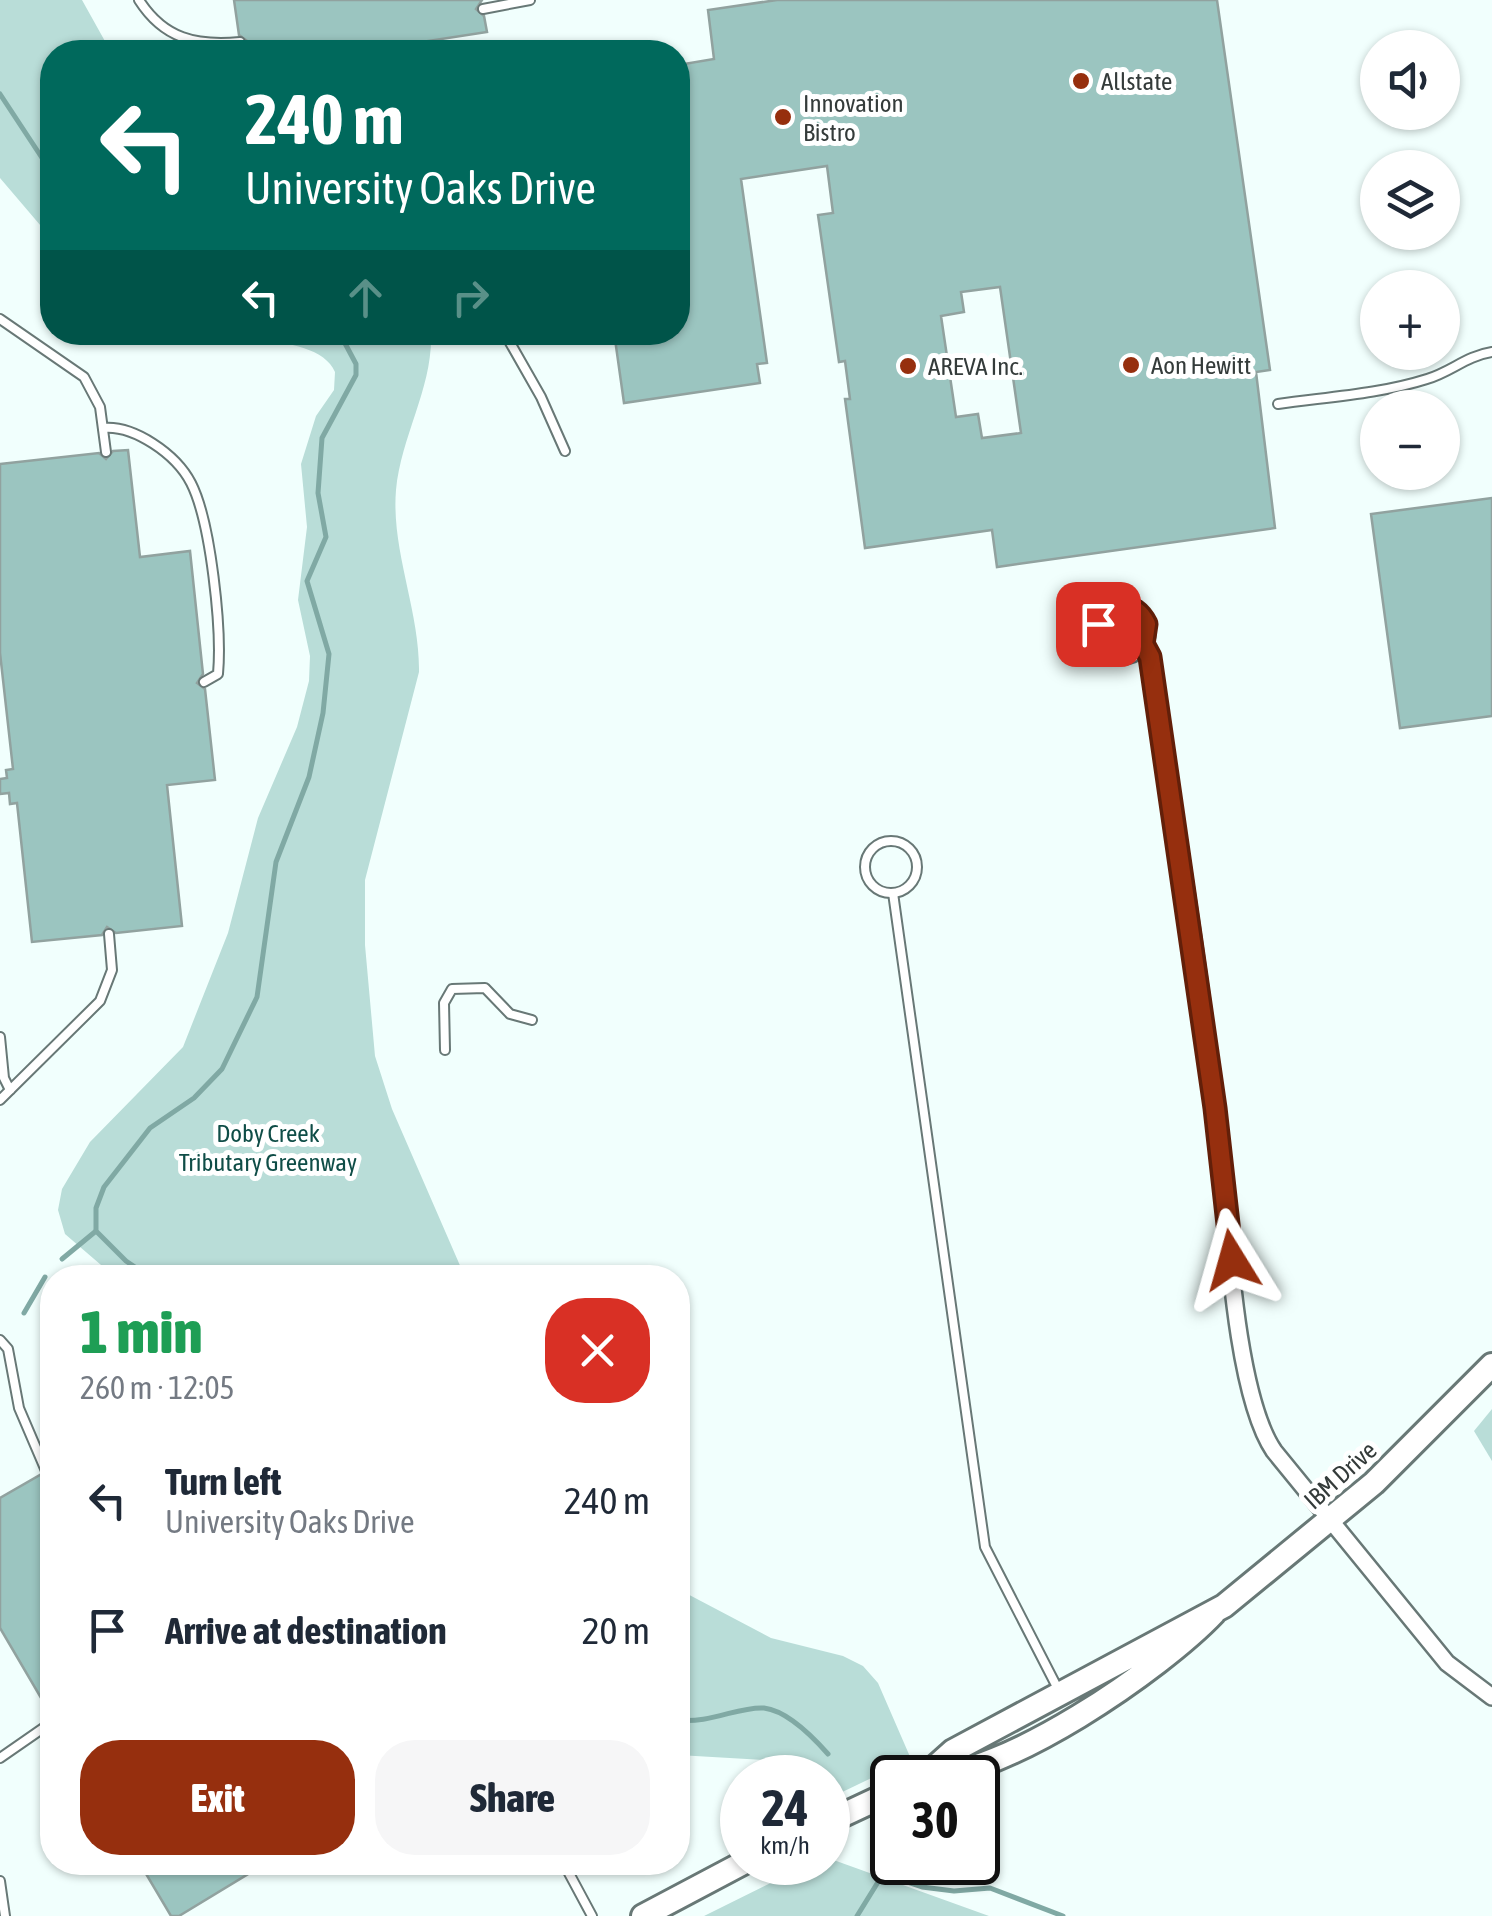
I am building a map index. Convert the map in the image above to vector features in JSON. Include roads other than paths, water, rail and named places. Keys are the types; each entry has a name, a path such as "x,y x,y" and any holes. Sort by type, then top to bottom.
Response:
{"street":[{"path":"1143,644 1150,657 1180,858 1253,1406 1267,1442 1447,1663 1492,1697"},
{"name":"IBM Drive","path":"999,1755 1107,1698 1172,1654 1214,1613 1330,1520 1433,1427 1492,1365"},
{"name":"IBM Drive","path":"948,1755 1164,1635 1214,1613"},
{"path":"642,1916 720,1876"}],"lane":[{"path":"139,0 160,26 188,40"},
{"path":"483,9 530,0"},
{"path":"0,318 84,376 97,397 106,452"},
{"path":"512,345 542,396 565,451"},
{"path":"1278,404 1410,384 1438,375 1467,358 1492,352"},
{"path":"102,428 138,435 180,467 191,483 206,541 218,631 218,674 204,682"},
{"path":"893,841 908,848 916,864 913,880 892,892 870,883 865,868 876,846 893,841"},
{"path":"892,892 984,1542 994,1570 1061,1695"},
{"path":"0,1100 100,1001 112,970 108,934"},
{"path":"445,1050 444,1003 452,990 485,988 510,1014 532,1020"},
{"path":"0,1037 4,1078 10,1090"},
{"path":"0,1340 8,1349 19,1408 40,1457"},
{"path":"0,1758 40,1730"},
{"path":"570,1875 592,1916"},
{"path":"0,1881 4,1916"}],"waterway":[{"path":"0,94 40,155"},
{"path":"132,1265 96,1231 96,1208 104,1187 150,1128 194,1098 222,1069 257,997 276,862 309,777 323,713 329,654 307,581 326,537 318,493 322,438 356,375 356,364 346,345"},
{"path":"62,1259 96,1231"},
{"path":"24,1313 40,1286"},
{"path":"690,1721 745,1710 773,1710 791,1719 828,1754"},
{"path":"857,1916 876,1885"},
{"path":"916,1885 954,1891 990,1888 1063,1916"}],"place":[{"name":"Allstate","path":"1081,81"},
{"name":"Innovation Bistro","path":"783,117"},
{"name":"Aon Hewitt","path":"1131,365"},
{"name":"AREVA Inc.","path":"908,366"}],"park label":[{"name":"Doby Creek Tributary Greenway","path":"268,1148"}]}
